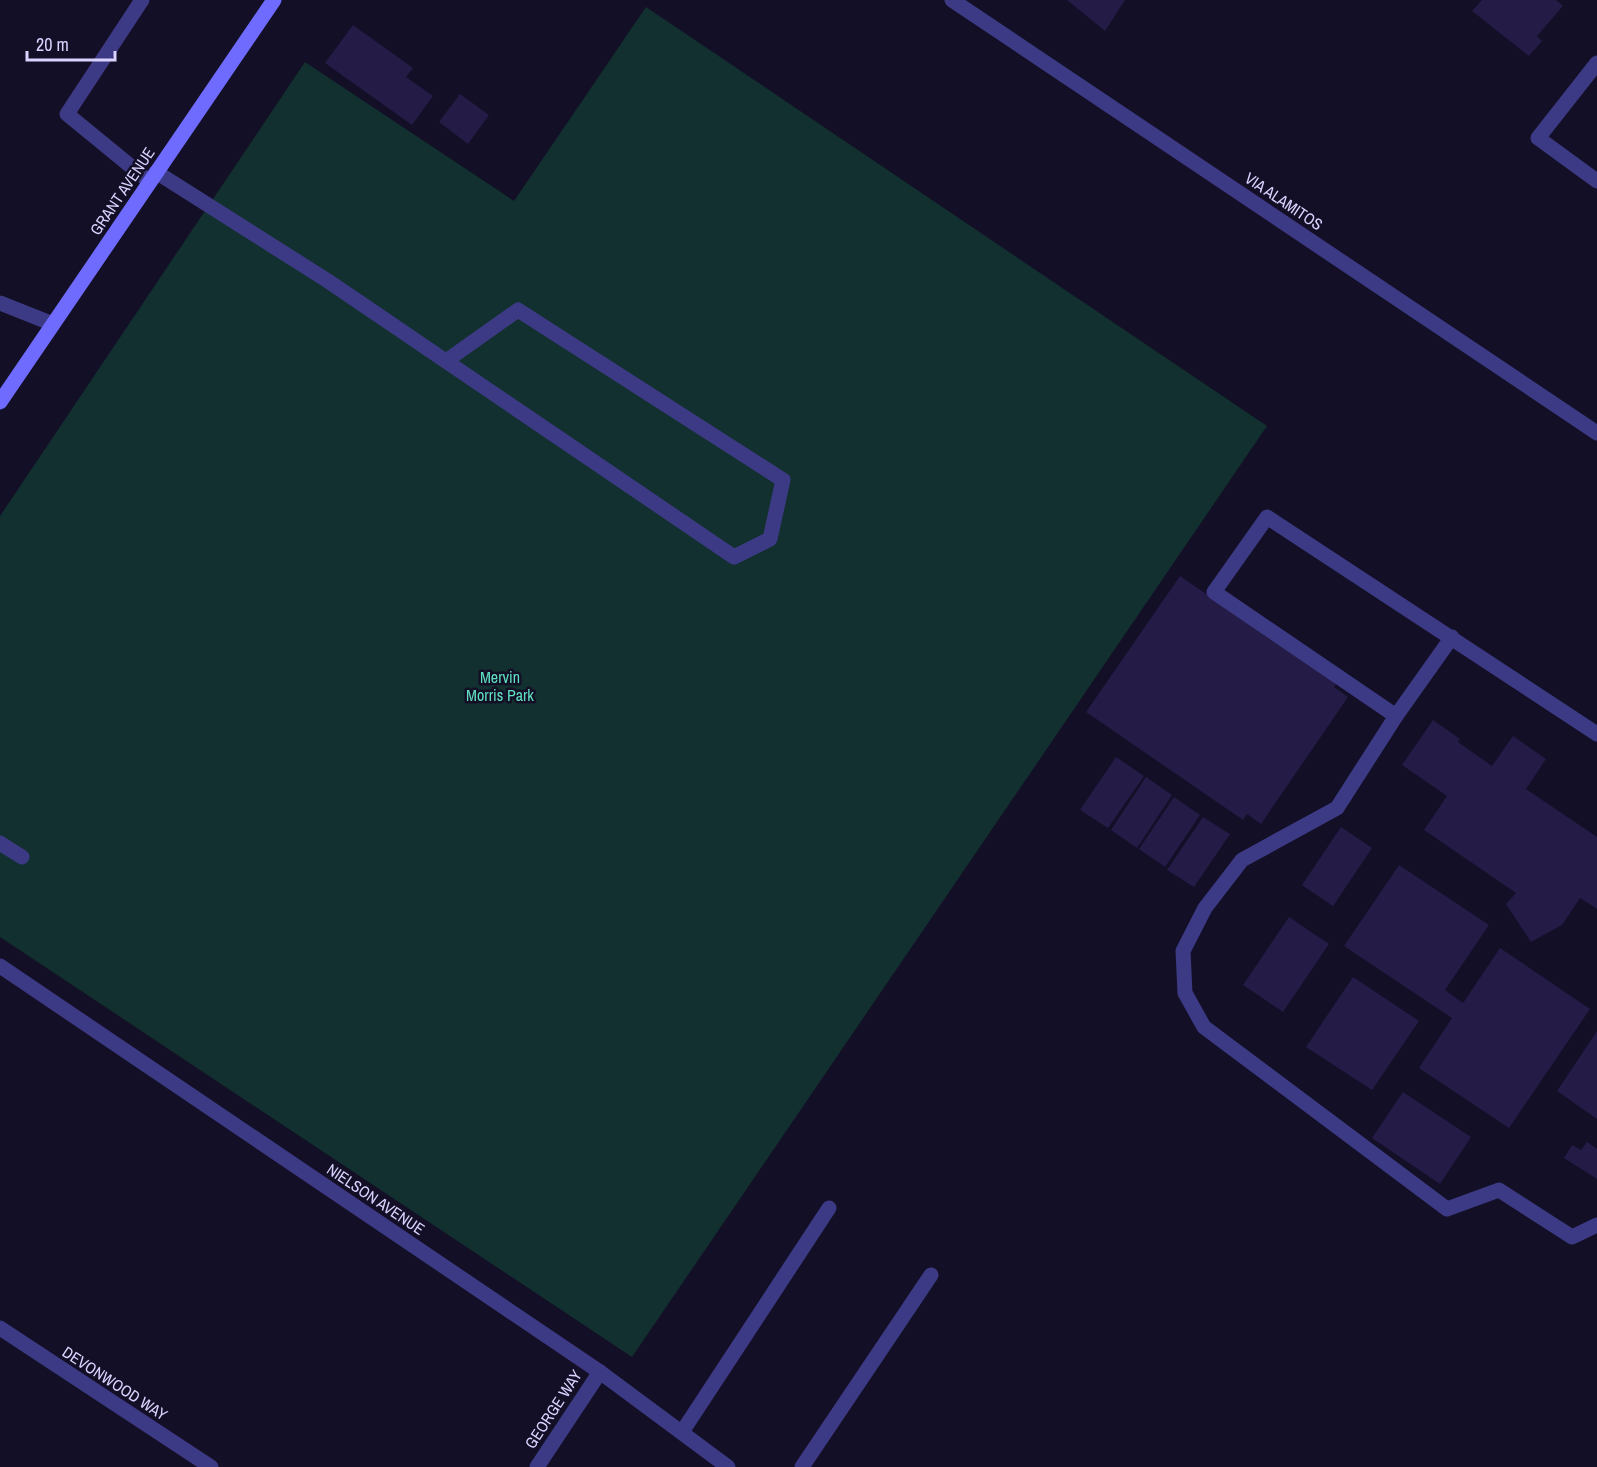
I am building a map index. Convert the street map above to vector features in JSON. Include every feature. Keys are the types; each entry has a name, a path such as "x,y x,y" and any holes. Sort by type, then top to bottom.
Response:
{"main road":[{"name":"GRANT AVENUE","path":"0,402 274,0"}],"street":[{"path":"142,0 67,114 153,177 328,281 734,557 770,539 783,480 518,310 446,361"},
{"name":"VIA ALAMITOS","path":"952,0 1597,433"},
{"path":"1597,63 1538,138 1597,181"},
{"path":"0,303 53,324"},
{"path":"1396,716 1214,592 1267,517 1597,734"},
{"path":"1452,637 1396,716 1337,808 1242,860 1205,908 1183,951 1185,993 1204,1027 1447,1209 1500,1190 1572,1237 1597,1225"},
{"path":"0,843 22,857"},
{"name":"NIELSON AVENUE","path":"0,966 600,1372 728,1467"},
{"path":"682,1432 829,1208"},
{"path":"802,1467 931,1275"},
{"name":"DEVONWOOD WAY","path":"0,1329 211,1467"},
{"name":"GEORGE WAY","path":"537,1467 600,1372"}],"green space":[{"name":"Mervin Morris Park","path":"646,7 1267,426 632,1357 0,937 0,516 305,62 514,201"}],"building":[{"path":"1067,0 1125,0 1105,31"},
{"path":"1482,0 1556,0 1563,6 1537,36 1542,41 1529,56 1472,11"},
{"path":"353,25 413,68 406,77 433,96 412,125 325,63"},
{"path":"460,94 489,115 468,144 439,122"},
{"path":"1180,576 1337,683 1334,687 1348,697 1261,824 1247,814 1243,820 1086,712"},
{"path":"1433,720 1460,739 1458,742 1492,766 1513,736 1546,759 1526,789 1597,837 1597,909 1580,898 1562,925 1531,942 1506,904 1516,893 1424,830 1447,796 1402,765"},
{"path":"1116,757 1144,776 1108,828 1080,810"},
{"path":"1146,777 1172,795 1137,848 1111,830"},
{"path":"1174,797 1200,815 1165,867 1139,849"},
{"path":"1203,817 1230,834 1194,887 1167,870"},
{"path":"1341,827 1372,848 1333,906 1302,885"},
{"path":"1399,865 1489,925 1445,990 1463,1003 1500,948 1590,1009 1509,1128 1419,1068 1452,1018 1344,946"},
{"path":"1289,917 1329,944 1283,1012 1243,985"},
{"path":"1353,977 1419,1021 1372,1090 1306,1047"},
{"path":"1597,1031 1597,1119 1557,1091"},
{"path":"1403,1092 1471,1137 1440,1184 1372,1138"},
{"path":"1587,1142 1597,1149 1597,1179 1564,1158 1572,1145 1581,1150"}]}
